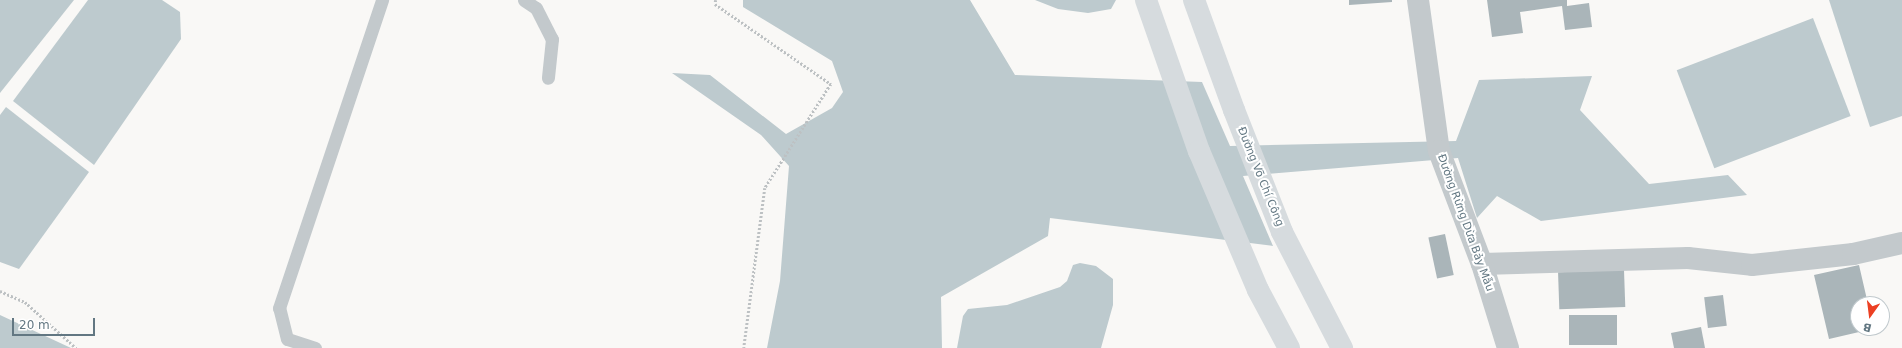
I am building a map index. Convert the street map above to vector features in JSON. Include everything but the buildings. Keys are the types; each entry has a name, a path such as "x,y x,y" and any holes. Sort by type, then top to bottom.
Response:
{"main road":[{"path":"1146,0 1199,151 1258,290 1289,348"},
{"name":"Đường Võ Chí Công","path":"1194,0 1234,110 1282,232 1342,348"}],"street":[{"name":"Đường Rừng Dừa Bảy Mẫu","path":"1418,0 1439,151 1482,264 1508,348"},
{"path":"1482,264 1688,258 1752,265 1853,254 1902,243"}],"lane":[{"path":"315,348 288,338 280,308 382,0"},
{"path":"524,0 536,8 552,39 548,78"}],"path":[{"path":"716,0 715,4 831,84 765,188 744,348"},
{"path":"0,291 25,302 76,348"}],"shaded area":[{"path":"0,0 74,0 0,93"},
{"path":"88,0 162,0 180,12 181,39 94,165 13,101"},
{"path":"743,0 970,0 1015,75 1202,82 1230,146 1456,141 1479,80 1592,76 1580,110 1649,184 1728,175 1747,195 1541,221 1497,196 1477,218 1458,158 1243,176 1273,246 1050,218 1048,236 941,297 942,348 767,348 780,281 789,166 761,135 672,73 710,75 786,134 832,108 843,92 832,61 743,7"},
{"path":"1035,0 1116,0 1111,9 1088,13 1058,9"},
{"path":"1829,0 1902,0 1902,116 1870,127"},
{"path":"1813,18 1851,116 1714,168 1677,70"},
{"path":"6,107 89,172 19,269 0,262 0,115"},
{"path":"1080,263 1096,266 1113,279 1113,305 1101,348 957,348 963,316 968,309 1007,305 1060,287 1067,281 1073,265"},
{"path":"0,315 71,348 0,348"}]}
